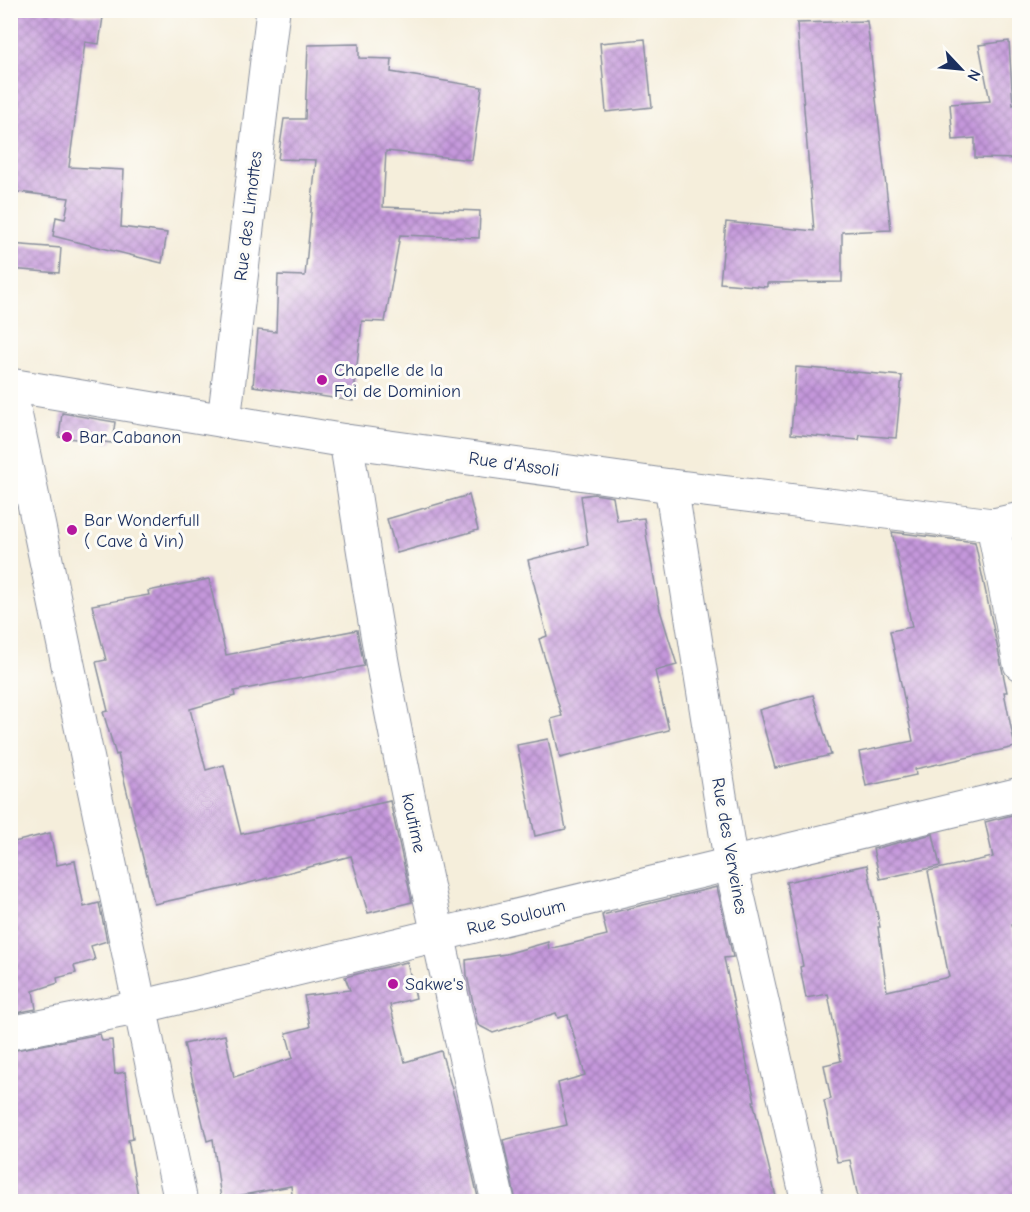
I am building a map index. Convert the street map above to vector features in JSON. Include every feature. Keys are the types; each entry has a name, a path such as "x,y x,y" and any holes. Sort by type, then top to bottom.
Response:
{"street":[{"path":"273,11 282,10"},
{"name":"Rue des Limottes","path":"224,421 273,11"},
{"path":"10,387 181,1202"},
{"name":"Rue d'Assoli","path":"10,387 346,441 671,486 1006,522"},
{"name":"koutime","path":"346,441 385,677 438,936 498,1202"},
{"name":"Rue des Verveines","path":"671,486 731,865 808,1202"},
{"path":"1006,522 1020,664"},
{"name":"Rue Souloum","path":"10,1033 140,1007 1020,794"}],"building":[{"path":"10,10 43,10 103,17 99,44 85,42 69,167 124,170 121,227 167,233 162,263 53,236 56,217 65,219 69,198 10,191"},
{"path":"867,21 891,230 842,232 842,282 767,283 767,287 720,283 726,222 814,231 797,23"},
{"path":"645,39 652,107 606,112 600,43"},
{"path":"1009,41 1013,105 1020,103 1020,159 975,158 975,138 953,140 950,104 990,101 979,45"},
{"path":"359,44 359,58 392,59 391,72 482,87 472,160 386,151 383,207 480,211 479,238 400,235 385,322 362,321 353,401 253,386 258,330 276,332 278,275 305,276 316,160 278,159 284,119 305,119 308,45"},
{"path":"10,244 61,248 59,273 10,269"},
{"path":"796,367 902,376 896,438 860,435 859,440 791,434"},
{"path":"62,413 115,422 112,443 59,437"},
{"path":"594,494 613,497 617,521 644,518 660,610 677,665 655,671 669,730 560,758 551,719 562,716 539,639 547,636 528,560 588,545 581,496"},
{"path":"469,495 478,530 397,553 387,519"},
{"path":"892,532 975,542 1007,692 1004,692 1015,747 915,769 916,775 866,786 859,752 913,741 890,631 912,627"},
{"path":"209,579 226,655 357,630 364,666 234,691 235,696 190,709 206,770 224,765 241,834 390,801 412,902 368,913 351,856 241,885 154,904 118,754 116,755 103,712 108,711 96,662 106,660 92,605 149,595 148,591"},
{"path":"813,695 831,755 775,768 759,710"},
{"path":"548,739 566,829 535,836 517,745"},
{"path":"1020,813 1020,925 1012,925 1020,959 1020,1202 859,1202 850,1160 837,1162 824,1101 831,1099 824,1065 841,1061 828,994 806,998 800,967 803,966 786,882 867,865 880,927 878,927 887,991 949,977 928,871 993,857 985,822"},
{"path":"50,833 57,865 75,861 84,907 99,903 107,941 91,946 95,960 74,966 76,973 57,978 58,983 33,991 36,1009 10,1014 10,843"},
{"path":"933,834 940,866 880,879 873,849"},
{"path":"717,887 733,957 724,958 755,1101 753,1101 776,1197 762,1202 516,1202 503,1140 567,1125 558,1083 585,1075 568,1015 558,1018 556,1013 493,1033 478,1025 467,976 466,960 506,954 548,942 549,949 607,935 602,915"},
{"path":"407,962 416,998 390,1005 405,1062 441,1051 458,1110 479,1202 293,1202 291,1186 221,1199 213,1139 207,1141 184,1044 225,1035 234,1077 293,1058 286,1033 310,1027 304,996 350,990 345,977"},
{"path":"100,1034 102,1041 112,1040 115,1074 125,1072 133,1139 128,1140 139,1202 10,1202 10,1051"}],"place":[{"name":"Chapelle de la Foi de Dominion","path":"322,380"},
{"name":"Bar Cabanon","path":"67,437"},
{"name":"Bar Wonderfull ( Cave à Vin)","path":"72,530"},
{"name":"Sakwe's","path":"393,984"}]}
